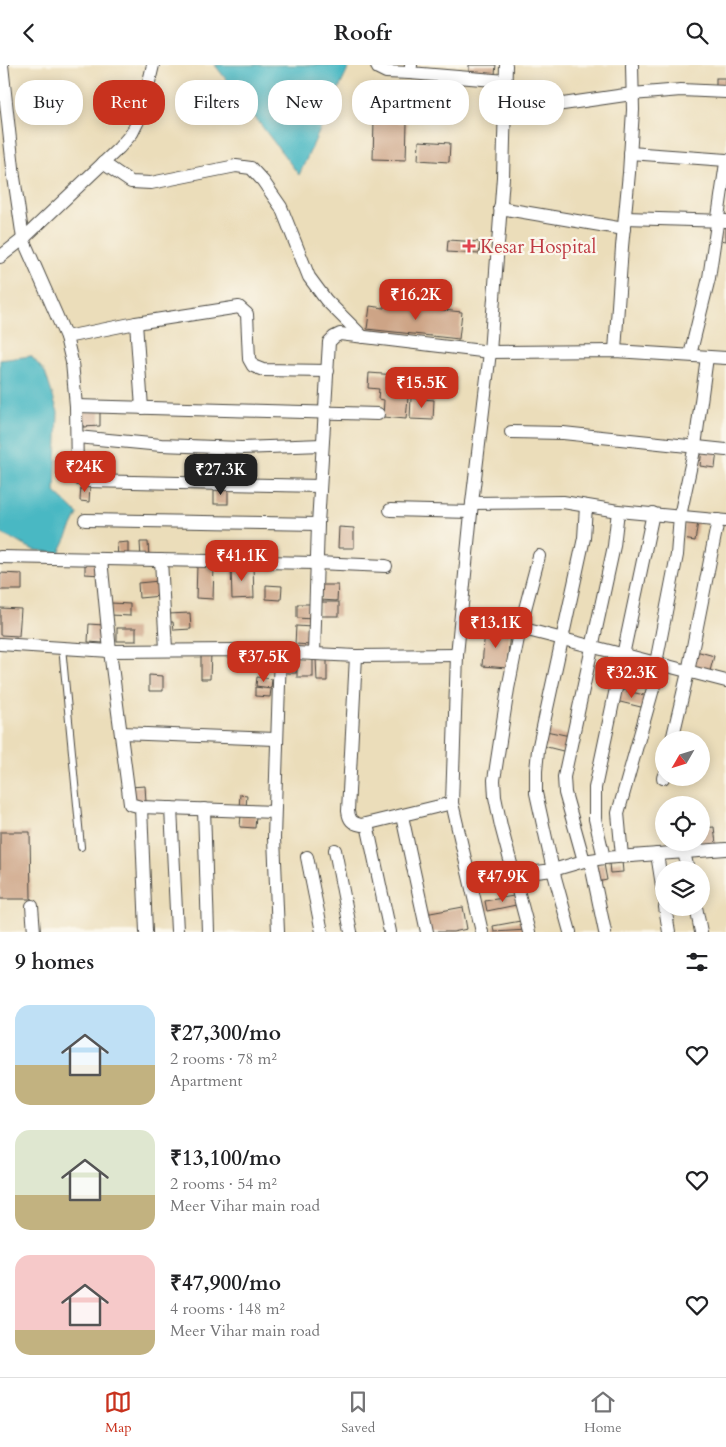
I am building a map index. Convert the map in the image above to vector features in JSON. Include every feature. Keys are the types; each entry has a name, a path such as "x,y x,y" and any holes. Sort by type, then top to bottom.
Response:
{"street":[{"path":"2,65 23,239 66,337 72,363 76,406 77,474 79,479 86,481 320,485"},
{"path":"0,257 23,239 132,133 141,115 153,65"},
{"path":"377,65 378,68 386,72 410,69 498,80"},
{"path":"506,65 506,80"},
{"path":"615,351 630,153 632,65"},
{"path":"564,104 632,94 681,90 726,92"},
{"path":"482,932 452,803 458,655 471,507 490,352 504,125"},
{"path":"630,153 726,162 722,221 710,278 690,355"},
{"path":"103,163 131,181 151,183 236,166 252,168 281,207 308,277 326,300 362,337"},
{"path":"500,208 624,223 722,221"},
{"path":"66,337 136,323 239,307 247,314 249,359 254,366 263,370 328,371"},
{"path":"136,323 142,408"},
{"path":"314,655 316,563 324,413 329,342 334,337 340,334 490,352 615,351 726,358"},
{"path":"622,856 618,813 658,664 677,555 680,516 695,446 707,357"},
{"path":"76,406 378,414"},
{"path":"511,432 563,433 726,450"},
{"path":"77,437 161,445 241,448 322,445"},
{"path":"390,510 563,502 618,511 722,520 674,731"},
{"path":"570,932 553,871 536,793 536,771 538,750 584,538 586,506"},
{"path":"605,932 587,861 564,785 564,777 614,546 618,511"},
{"path":"604,859 595,819 594,788 653,513"},
{"path":"85,520 318,524"},
{"path":"530,932 501,826 494,781 508,689 520,628 539,556"},
{"path":"0,557 386,566"},
{"path":"102,559 110,651 130,804 134,807 274,812"},
{"path":"161,560 166,649"},
{"path":"461,619 520,628 726,681"},
{"path":"0,644 110,651 166,649 235,650 356,656 458,655"},
{"path":"278,932 274,812 280,653"},
{"path":"356,656 349,818 354,824 367,824 452,803"},
{"path":"121,733 276,739"},
{"path":"141,807 146,932"},
{"path":"171,808 177,931"},
{"path":"204,809 208,932"},
{"path":"402,816 426,932"},
{"path":"367,824 390,932"},
{"path":"710,850 726,849"},
{"path":"335,850 351,932"},
{"path":"471,880 553,871 587,861 622,856 684,851 686,861"},
{"path":"656,854 657,861"},
{"path":"307,857 322,932"},
{"path":"32,906 34,932"},
{"path":"666,916 669,932"},
{"path":"698,916 701,932"}],"lane":[{"path":"62,647 80,847"}],"water":[{"path":"215,65 350,65 342,82 342,80 268,80 268,125 322,125 299,175 258,121 258,80 226,80"},
{"path":"31,356 45,372 58,412 55,492 78,514 59,553 34,550 0,533 0,360"}],"building":[{"path":"469,65 496,65 495,74 469,73"},
{"path":"716,78 726,78 726,89 716,89"},
{"path":"374,125 407,125 406,160 373,159"},
{"path":"419,141 450,143 449,162 418,160"},
{"path":"721,225 726,226 726,241 719,240"},
{"path":"448,240 480,242 479,254 447,252"},
{"path":"384,304 462,312 459,339 367,329 370,306 384,308"},
{"path":"369,373 410,376 406,419 383,417 384,400 378,399 379,389 368,388"},
{"path":"412,377 435,378 434,397 411,395"},
{"path":"411,398 434,400 433,420 410,419"},
{"path":"100,411 100,426 83,427 82,412"},
{"path":"702,449 717,451 715,468 700,466"},
{"path":"81,485 90,485 89,502 80,501"},
{"path":"214,489 228,489 228,504 214,504"},
{"path":"685,521 698,522 695,541 683,539"},
{"path":"339,527 354,528 354,548 338,548"},
{"path":"128,542 128,557 118,558 117,543"},
{"path":"140,542 148,542 149,558 141,558"},
{"path":"85,563 101,563 101,575 85,574"},
{"path":"197,565 214,566 213,599 196,598"},
{"path":"253,565 254,598 232,599 231,566"},
{"path":"0,573 22,574 22,590 0,590"},
{"path":"159,581 161,596 139,598 138,583"},
{"path":"266,585 282,586 281,600 266,599"},
{"path":"321,585 338,585 337,601 321,600"},
{"path":"320,602 339,602 339,616 320,616"},
{"path":"111,603 130,604 130,616 111,615"},
{"path":"297,604 313,604 313,619 297,618"},
{"path":"0,608 21,609 19,636 0,635"},
{"path":"190,613 191,629 174,630 173,622 169,622 168,614"},
{"path":"89,624 103,625 103,643 88,642"},
{"path":"296,626 312,627 311,645 295,644"},
{"path":"117,628 136,628 136,641 117,641"},
{"path":"485,629 510,631 507,668 482,666"},
{"path":"696,651 714,656 710,671 692,667"},
{"path":"201,654 211,654 210,679 201,679"},
{"path":"288,657 296,657 296,673 288,673"},
{"path":"297,657 313,657 313,677 297,677"},
{"path":"316,659 327,659 327,681 317,681"},
{"path":"149,675 163,676 163,691 149,691"},
{"path":"257,677 272,679 271,688 256,686"},
{"path":"255,687 271,689 270,697 255,696"},
{"path":"619,689 648,696 645,708 616,701"},
{"path":"546,731 570,736 567,752 543,746"},
{"path":"145,786 146,802 130,803 130,787"},
{"path":"240,794 247,795 246,808 239,808"},
{"path":"241,815 256,816 255,828 240,827"},
{"path":"710,827 714,827 716,844 710,845"},
{"path":"0,832 30,832 31,899 0,899"},
{"path":"622,861 623,872 610,873 609,863"},
{"path":"604,864 607,880 597,882 595,865"},
{"path":"519,895 521,904 487,911 485,901"},
{"path":"463,907 467,929 453,932 429,932 425,914"},
{"path":"526,920 527,930 494,932 493,926"}],"place":[{"name":"Kesar Hospital","path":"469,246"}]}
